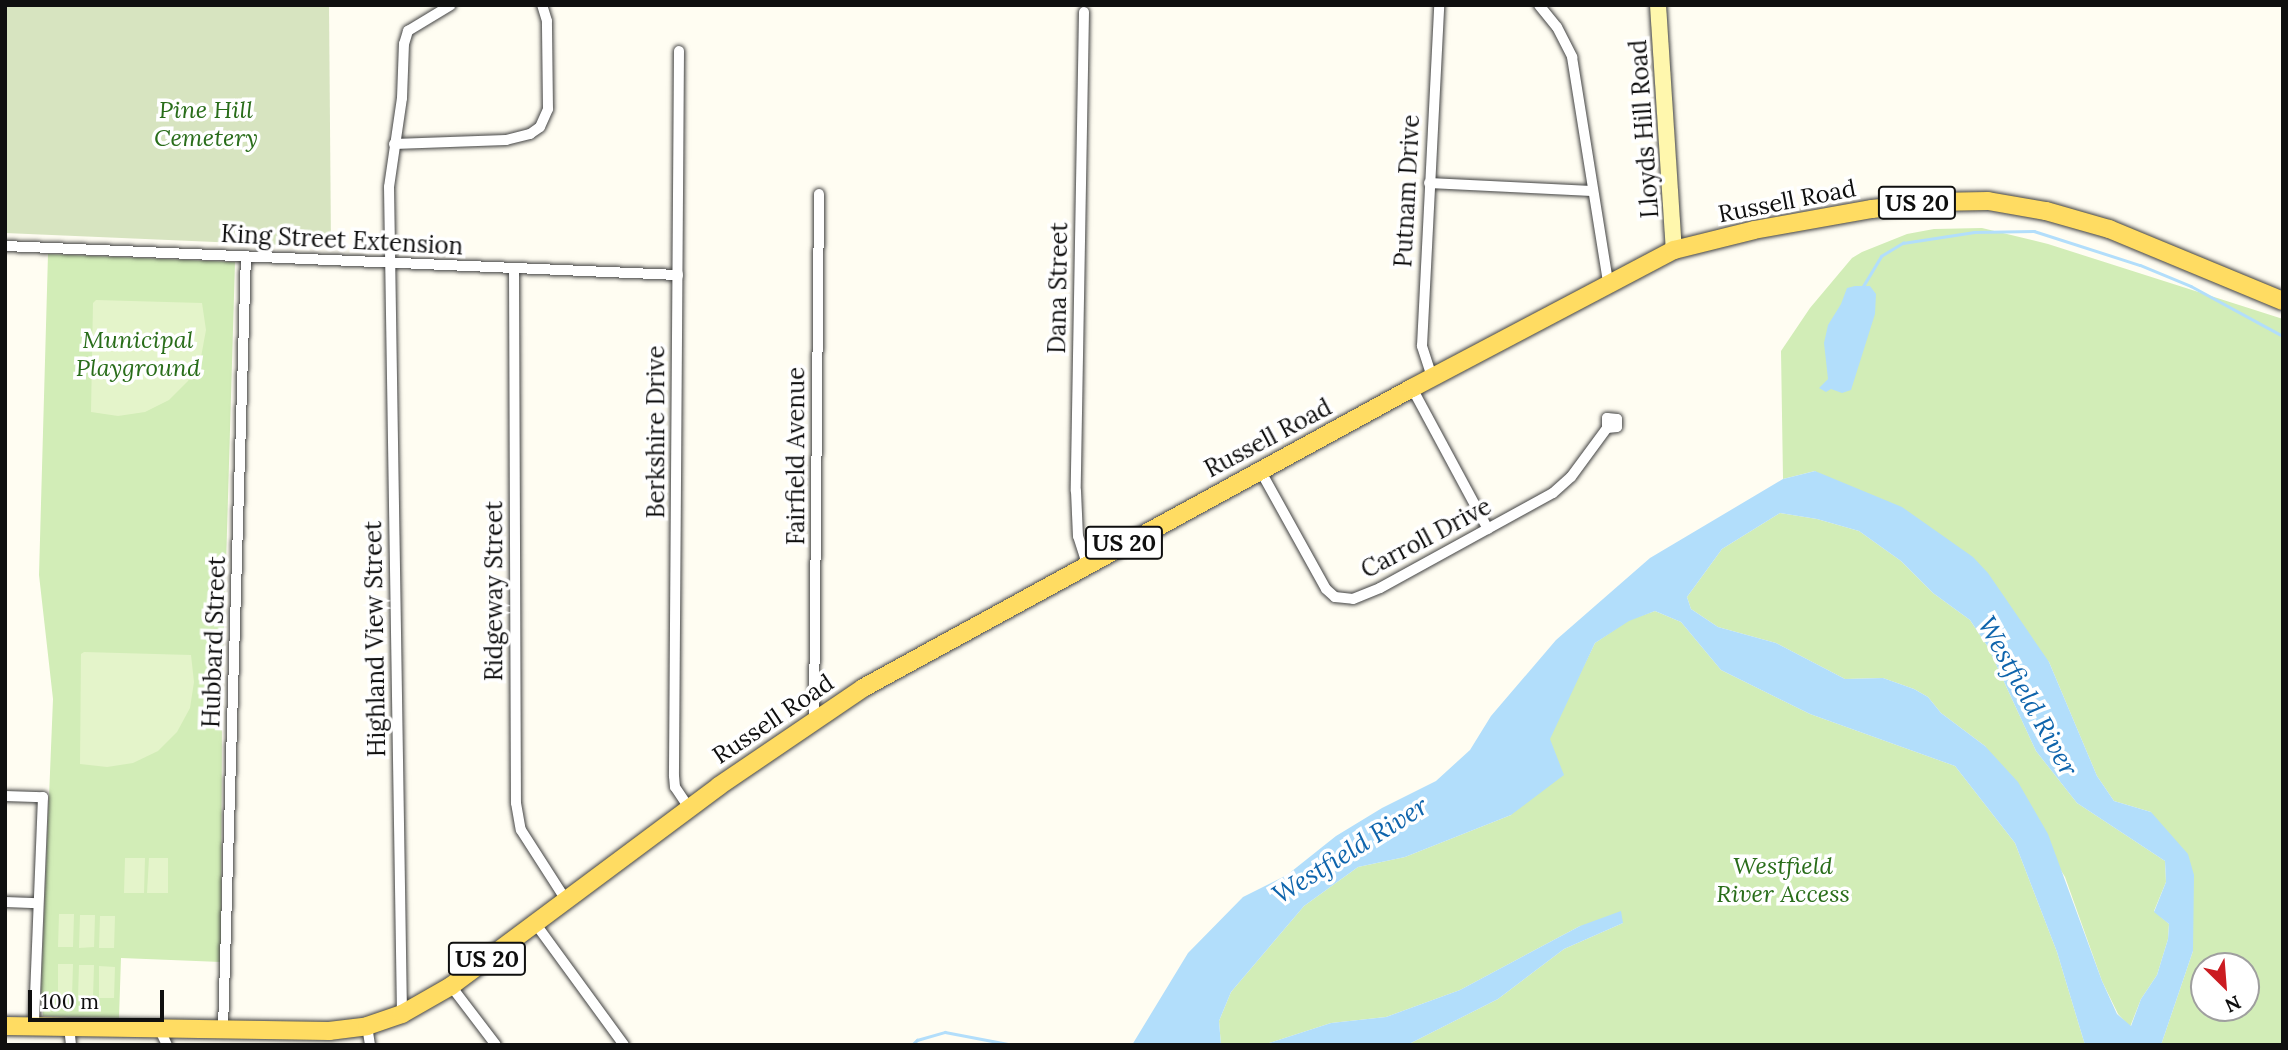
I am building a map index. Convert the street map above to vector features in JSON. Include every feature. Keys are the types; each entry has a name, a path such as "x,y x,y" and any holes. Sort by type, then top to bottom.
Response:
{"main road":[{"name":"Lloyds Hill Road","path":"1658,5 1674,250"},
{"name":"Russell Road","path":"367,1026 401,1014 451,986 689,808 814,719 880,678 1432,377 1674,250 1754,230 1872,209 1933,202 1988,201 2046,211 2109,229 2283,301"},
{"name":"US 20","path":"5,1026 69,1026 163,1036 223,1030 330,1031 367,1026"}],"street":[{"name":"Highland View Street","path":"401,1014 389,187 408,31 451,5"},
{"path":"394,144 506,140 530,134 540,127 548,109 547,21 542,5"},
{"name":"Putnam Drive","path":"1432,377 1422,346 1439,5"},
{"path":"1539,5 1557,27 1572,57 1608,284"},
{"name":"Dana Street","path":"1084,12 1076,491 1077,526 1087,563"},
{"name":"Berkshire Drive","path":"679,51 674,776 675,787 689,808"},
{"path":"1429,183 1592,191"},
{"name":"Fairfield Avenue","path":"814,719 819,194"},
{"name":"King Street Extension","path":"5,246 678,275"},
{"name":"Hubbard Street","path":"223,1030 246,256"},
{"name":"Ridgeway Street","path":"514,268 516,803 521,830 566,900"},
{"path":"1412,388 1488,529"},
{"name":"Carroll Drive","path":"1260,470 1322,584 1330,594 1341,599 1353,599 1368,594 1559,488 1607,428"},
{"path":"5,796 43,797 34,1025"},
{"path":"5,902 38,903"},
{"path":"535,923 624,1045"},
{"path":"451,986 496,1045"},
{"path":"69,1026 71,1045"},
{"path":"367,1026 370,1045"}],"green space":[{"name":"Pine Hill Cemetery","path":"5,5 329,5 331,247 5,233"},
{"path":"1982,228 2048,244 2283,319 2283,1045 2161,1045 2190,960 2190,1022 2260,1022 2260,952 2193,952 2151,812 2114,801 2097,776 2049,662 1815,471 1783,479 1781,351 1810,308 1852,258 1907,234 1934,229"},
{"name":"Municipal Playground","path":"48,254 235,262 222,699 221,962 121,958 119,1018 43,1016 41,993 53,699 39,575"},
{"path":"96,300 202,303 206,330 201,357 188,381 169,400 145,412 118,416 91,412 93,303"},
{"path":"1780,513 1817,519 1859,531 1901,561 1933,593 1970,620 1988,647 2036,751 2077,803 2165,861 2166,882 2154,911 2169,924 2168,939 2157,975 2141,999 2130,1027 2118,1014 2102,981 2065,877 1985,746 1941,713 1928,697 1914,689 1883,678 1845,679 1776,643 1718,627 1691,609 1687,597 1722,549"},
{"name":"Westfield River Access","path":"1655,611 1681,622 1721,670 1810,714 1955,766 2015,843 2057,952 2085,1045 1402,1045 1409,1044 1498,999 1564,949 1623,923 1580,926 1460,990 1386,1017 1331,1023 1263,1045 1221,1045 1219,1021 1231,992 1304,906 1358,867 1405,857 1511,815 1595,643 1629,620"},
{"path":"81,654 191,655 194,682 190,708 177,732 158,751 133,763 107,767 80,764"},
{"path":"125,858 145,858 144,893 124,893"},
{"path":"149,858 168,858 168,893 147,893"},
{"path":"59,914 74,914 73,947 58,947"},
{"path":"80,915 95,915 94,947 79,948"},
{"path":"100,916 115,916 114,948 99,948"},
{"path":"58,964 73,964 72,997 58,997"},
{"path":"79,965 94,965 93,997 78,997"},
{"path":"99,966 115,967 114,998 99,998"}],"water":[{"path":"1870,286 1876,294 1875,314 1851,390 1842,393 1831,389 1826,392 1819,388 1828,379 1824,343 1828,325 1847,288"},
{"name":"Westfield River","path":"1815,471 1902,507 1973,557 1988,573 2049,662 2097,776 2114,801 2151,812 2188,854 2194,875 2193,951 2190,952 2190,960 2161,1045 2085,1045 2057,952 2015,843 1955,766 1810,714 1721,670 1681,622 1655,611 1629,621 1595,643 1550,739 1564,775 1511,815 1405,857 1358,867 1304,906 1231,992 1219,1021 1221,1045 1132,1045 1188,953 1243,897 1287,875 1336,836 1382,808 1436,781 1470,750 1491,716 1556,640 1650,558 1783,479","holes":["1780,513 1817,519 1859,531 1901,561 1933,593 1970,620 1988,647 2036,751 2077,803 2165,861 2166,882 2154,912 2169,924 2168,939 2157,975 2141,999 2131,1026 2117,1014 2102,981 2048,834 2018,782 1985,746 1941,713 1928,697 1914,689 1883,678 1845,679 1776,643 1718,627 1691,609 1687,597 1722,549"]},
{"path":"1621,911 1623,923 1564,949 1498,999 1409,1044 1263,1045 1331,1023 1386,1017 1460,990 1580,926"}],"waterway":[{"path":"1862,288 1881,256 1903,243 1974,232 2034,231 2140,265 2191,286 2283,336"},
{"path":"912,1045 917,1040 945,1032 1013,1045"}]}
